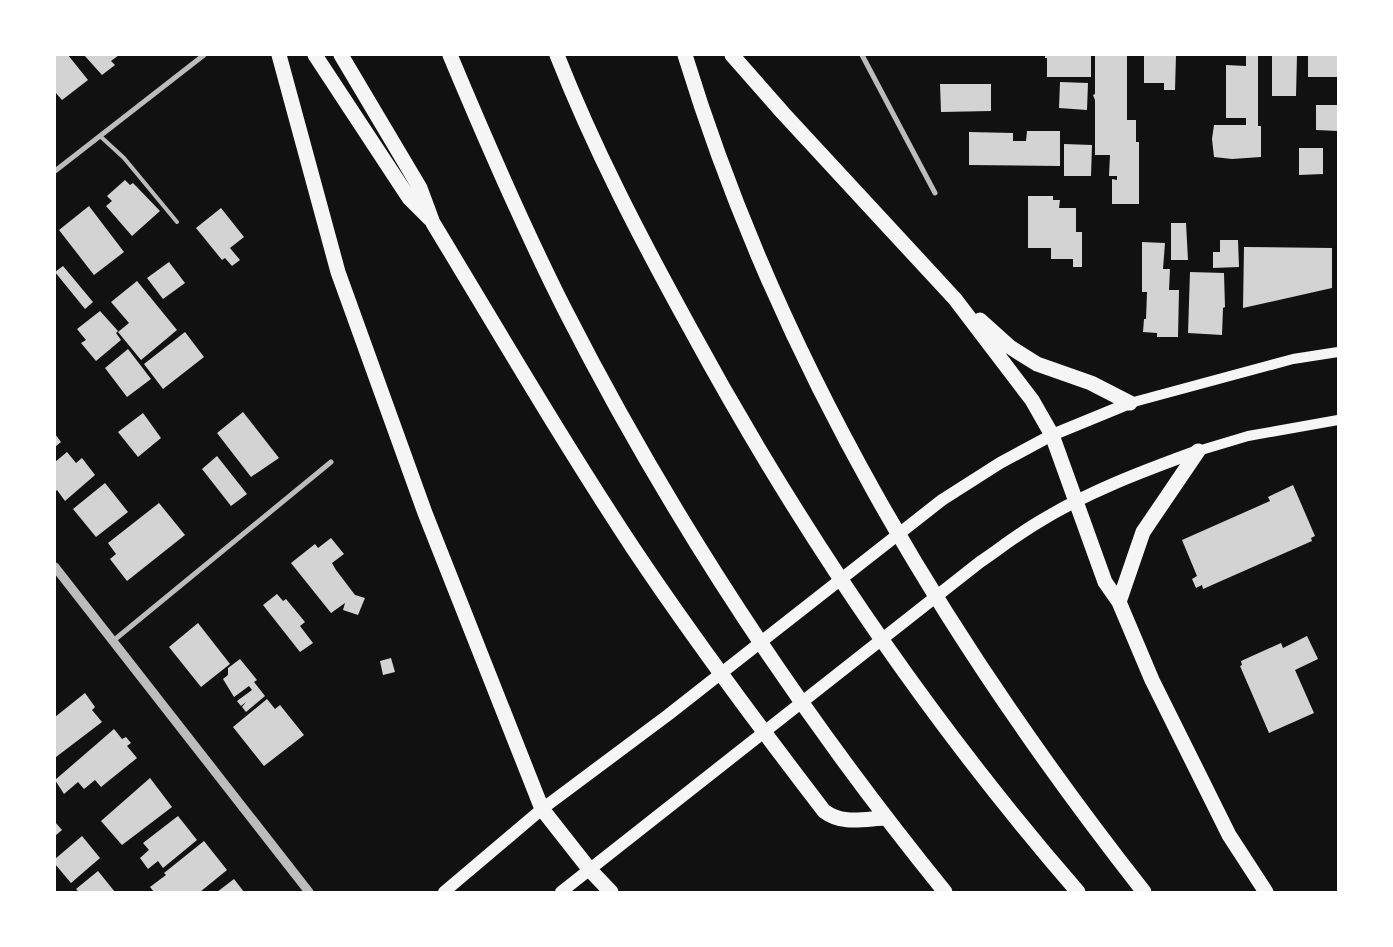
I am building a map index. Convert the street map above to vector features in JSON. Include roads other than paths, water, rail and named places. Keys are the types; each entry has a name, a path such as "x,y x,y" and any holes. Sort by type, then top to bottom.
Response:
{"highway":[{"path":"280,55 338,272 418,496 542,809 590,870 611,892"},
{"path":"315,55 409,198 433,223"},
{"path":"341,55 420,188 433,223 568,446 633,548 754,720 824,811 834,818 845,820 885,818"},
{"path":"450,55 490,150 565,310 648,461 739,611 885,818 945,892"},
{"path":"557,55 574,99 655,264 736,412 822,554 920,696 1023,829 1078,892"},
{"path":"685,55 716,150 781,308 830,412 872,488 976,661 1086,818 1144,892"},
{"path":"732,55 956,300 1032,400 1052,436 1105,582 1119,602 1152,680 1229,836 1266,892"},
{"path":"956,300 1010,347 1037,364 1091,383 1130,403"},
{"path":"1119,602 1143,532 1198,451"}],"main road":[{"path":"444,892 542,809 668,715 942,500 1000,463 1052,436 1130,403 1293,359 1338,352"},
{"path":"561,892 980,562 1037,523 1077,501 1143,471 1198,451 1248,436 1338,420"}],"street":[{"path":"55,171 204,55"},
{"path":"862,55 935,193"},
{"path":"113,641 331,462"},
{"path":"55,567 310,892"}],"lane":[{"path":"100,136 124,158 177,222"}]}
